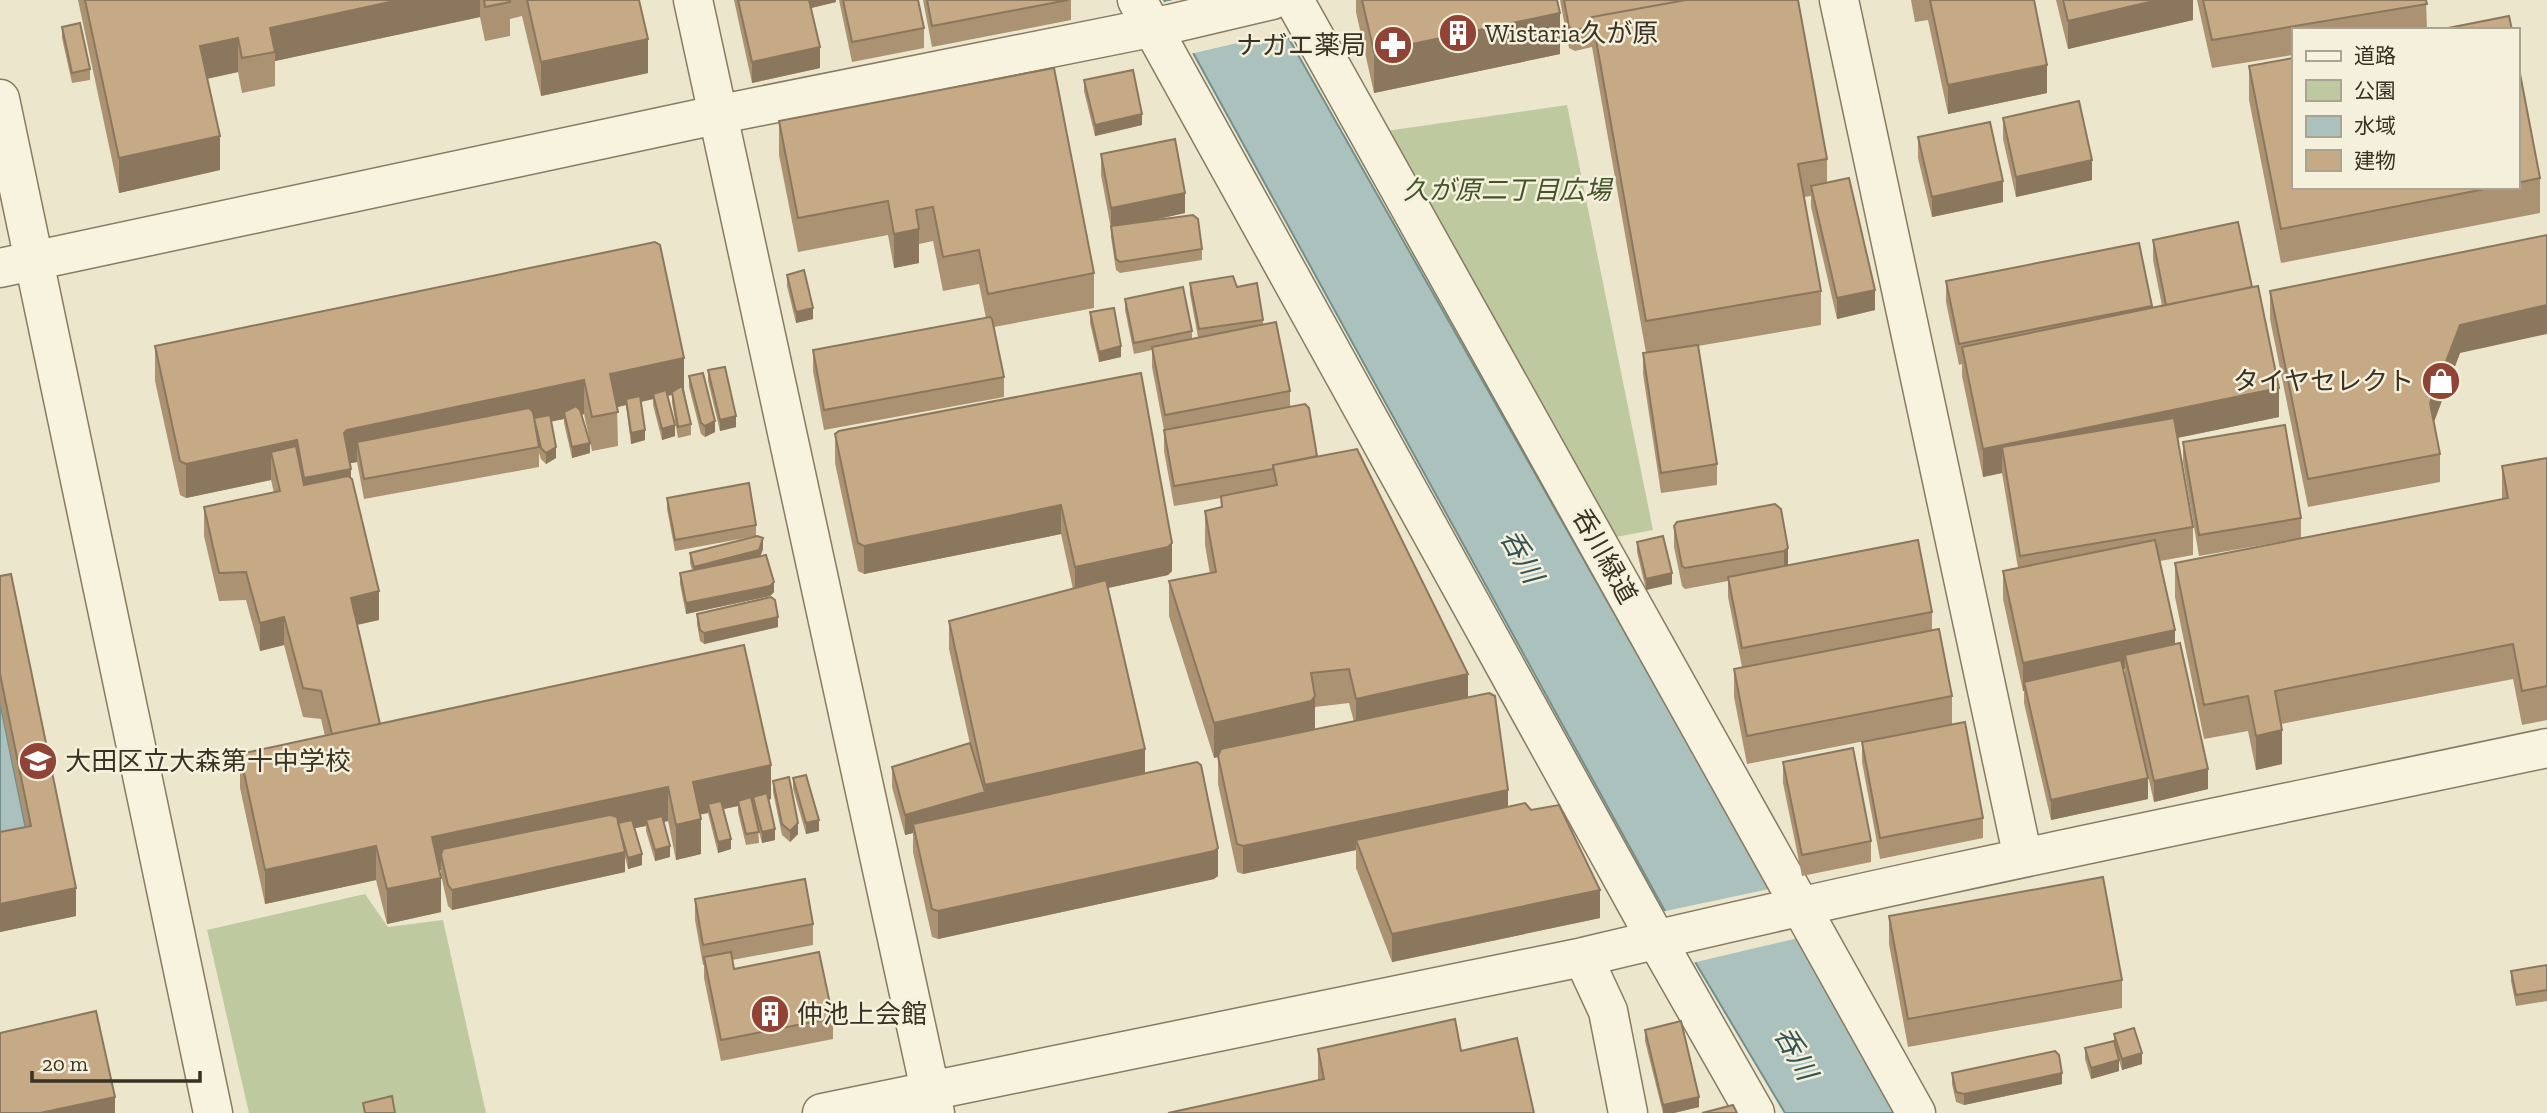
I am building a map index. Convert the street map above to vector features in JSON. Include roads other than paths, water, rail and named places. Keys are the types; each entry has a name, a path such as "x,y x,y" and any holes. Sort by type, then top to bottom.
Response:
{"street":[{"path":"692,0 933,1102"},
{"path":"16,265 716,115 1153,17 1272,0"},
{"name":"呑川緑道","path":"1293,0 1791,910 1916,1113"},
{"path":"1839,0 2023,858"},
{"path":"1153,17 1667,936 1755,1113"},
{"path":"0,99 16,265 212,1113"},
{"path":"822,1113 933,1102 1667,936 2547,748"},
{"path":"1583,957 1608,1011 1628,1113"}],"water":[{"name":"呑川","path":"1164,0 1267,0 1897,1113 1785,1113 1666,913"},
{"path":"0,702 31,854 0,861"}],"place":[{"name":"Wistaria久が原","path":"1458,33"},
{"name":"ナガエ薬局","path":"1393,45"},
{"name":"タイヤセレクト","path":"2441,381"},
{"name":"大田区立大森第十中学校","path":"38,761"},
{"name":"仲池上会館","path":"770,1014"}],"park label":[{"name":"久が原二丁目広場","path":"1507,190"}]}
